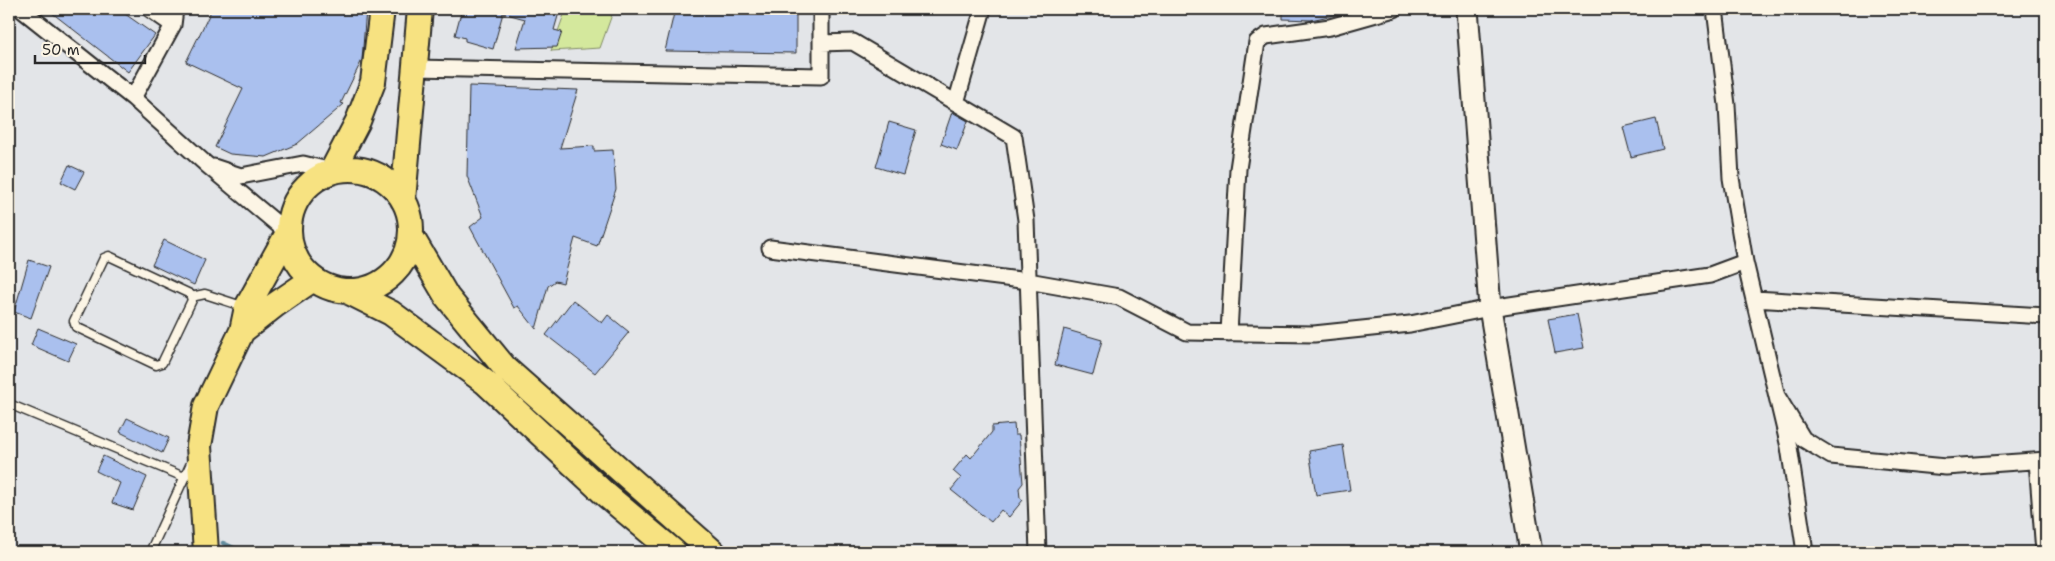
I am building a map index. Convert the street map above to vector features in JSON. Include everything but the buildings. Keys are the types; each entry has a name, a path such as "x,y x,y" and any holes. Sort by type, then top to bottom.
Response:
{"main road":[{"path":"332,171 358,121 372,82 382,9"},
{"path":"403,200 420,9"},
{"path":"349,292 371,288 390,276 404,258 411,236 410,218 403,200 390,184 372,173 352,168 332,171 314,180 299,195 290,213 288,233 292,251 300,267 313,279 330,288 349,292 391,313 485,382 605,494 674,552"},
{"path":"206,552 199,446 206,406 242,330 247,307 288,233"},
{"path":"411,236 447,297 505,368 713,552"},
{"path":"242,330 275,304 313,279"}],"street":[{"path":"20,9 133,98 207,165 288,233"},
{"path":"150,9 173,25"},
{"path":"133,98 173,25 176,9"},
{"path":"414,68 821,76 821,9"},
{"path":"956,103 983,9"},
{"path":"1229,333 1238,169 1256,42 1266,36 1330,27 1394,9"},
{"path":"1467,9 1490,308 1531,552"},
{"path":"1715,9 1727,105 1731,178 1744,262 1789,447 1805,552"},
{"path":"821,43 853,42 1014,137 1026,220 1038,552"},
{"path":"207,165 241,176 303,164 332,171"},
{"path":"770,248 1028,281 1119,298 1187,332 1229,333 1314,334 1410,324 1490,308 1710,275 1744,262"},
{"path":"1754,299 2046,316"},
{"path":"1777,396 1804,440 1831,456 1946,468 2042,461 2044,552"}],"lane":[{"path":"110,256 190,294 191,297 192,300 162,363 156,365 76,327 74,321 104,258 110,256"},
{"path":"191,297 205,294 247,307"},
{"path":"9,404 184,478"},
{"path":"150,552 199,446"}],"green space":[{"path":"566,9 614,9 600,48 551,51"}],"waterway":[{"path":"223,543 242,552"}]}
